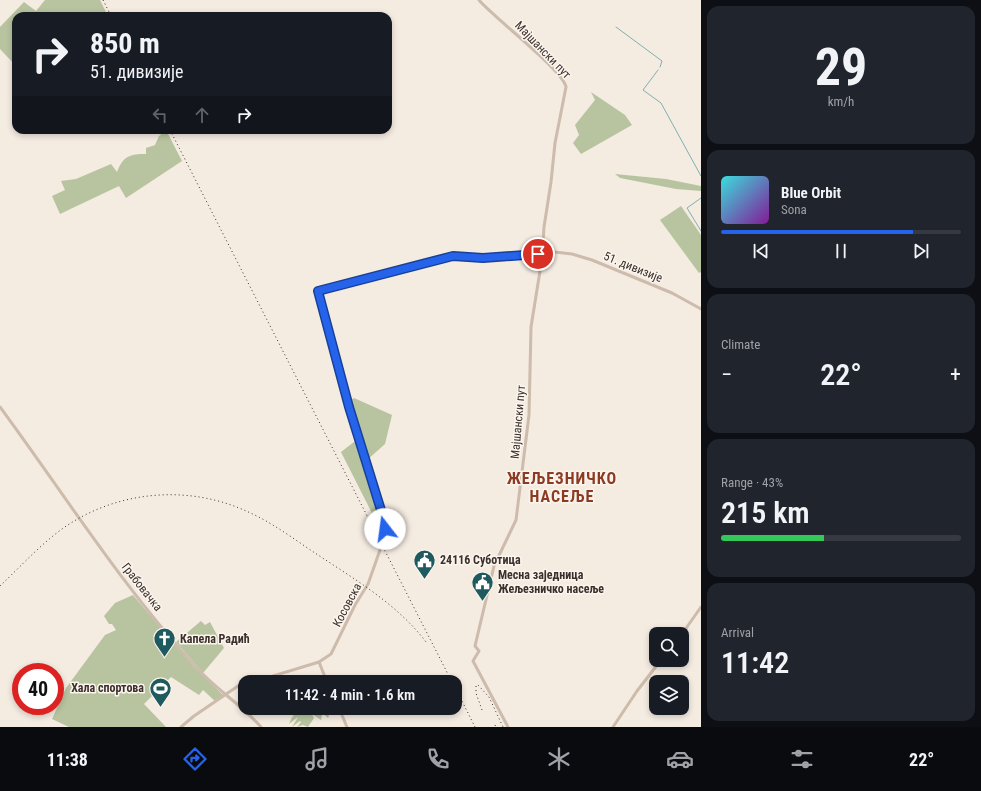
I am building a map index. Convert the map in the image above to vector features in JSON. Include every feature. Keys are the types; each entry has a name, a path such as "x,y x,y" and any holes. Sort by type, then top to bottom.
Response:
{"street":[{"name":"Мајшански пут","path":"479,0 548,64 566,85 555,143 552,177 541,253 542,264"},
{"name":"Мајшански пут","path":"508,727 473,665 473,660 479,651 475,646 494,566 516,520 530,407 531,326 542,264 546,251 543,242"},
{"name":"51. дивизије","path":"541,253 546,251 581,256 599,262 672,292 701,309"},
{"name":"51. дивизије","path":"545,256 555,252"},
{"path":"382,542 385,529 384,521 349,407 318,291 449,256 489,258 541,253 545,256"},
{"name":"Грабовачка","path":"0,407 134,593 195,667 225,696 233,700 261,727"},
{"name":"Косовска","path":"319,662 331,654 355,606 368,584 380,550"},
{"path":"687,627 701,607"},
{"path":"276,675 319,662 324,675"},
{"path":"614,727 637,691 656,667"},
{"path":"182,727 238,686"},
{"path":"341,715 347,727"}],"green space":[{"path":"45,0 100,0 106,12 14,12 24,2 36,11"},
{"path":"12,14 12,62 0,49 0,27"},
{"path":"591,92 625,115 632,125 581,154 573,143 579,135 575,125 595,100"},
{"path":"161,134 168,134 182,161 126,198 119,186 60,214 52,196 65,190 61,181 76,179 111,164 117,172 122,162 131,155 146,154 146,148 155,145"},
{"path":"615,174 666,179 701,186 701,191 676,189 620,178"},
{"path":"681,206 701,235 701,272 699,273 660,220"},
{"path":"354,398 392,415 385,444 367,460 349,401"},
{"path":"359,438 381,518 377,523 341,452"},
{"path":"133,595 194,667 223,695 216,702 203,690 199,695 171,677 144,704 166,727 69,727 52,719 54,715 64,715 64,692 66,688 105,635 116,630 112,624 109,624 104,616 115,603"},
{"path":"201,621 205,625 210,622 224,648 203,673 176,642"},
{"path":"292,715 312,715 314,718 308,727 303,725 297,727 301,722 300,721 292,727 298,717 289,724 294,716"},
{"path":"314,715 322,715 321,720"}],"waterway":[{"path":"616,27 662,61 660,67"},
{"path":"658,70 643,90 661,103 701,176"},
{"path":"701,198 687,208 701,231"}],"tunnel":[{"path":"380,550 382,542"}],"railway":[{"path":"103,0 109,12"},
{"path":"172,134 448,675"},
{"path":"0,586 54,535 83,516 105,506 128,499 152,496 176,495 200,497 223,502 265,520 376,594 403,616 426,642"},
{"path":"478,685 489,697 503,727"},
{"path":"476,686 476,693 482,710"},
{"path":"462,701 475,727"}],"place":[{"name":"24116 Суботица","path":"425,580"},
{"name":"Месна заједница Жељезничко насеље","path":"482,602"},
{"name":"Капела Радић","path":"165,658"},
{"name":"Хала спортова","path":"160,708"}],"district":[{"name":"ЖЕЉЕЗНИЧКО НАСЕЉЕ","path":"562,487"}],"route":[{"path":"385,529 385,523 380,511 349,407 318,291 449,256 494,258 538,254"}]}
